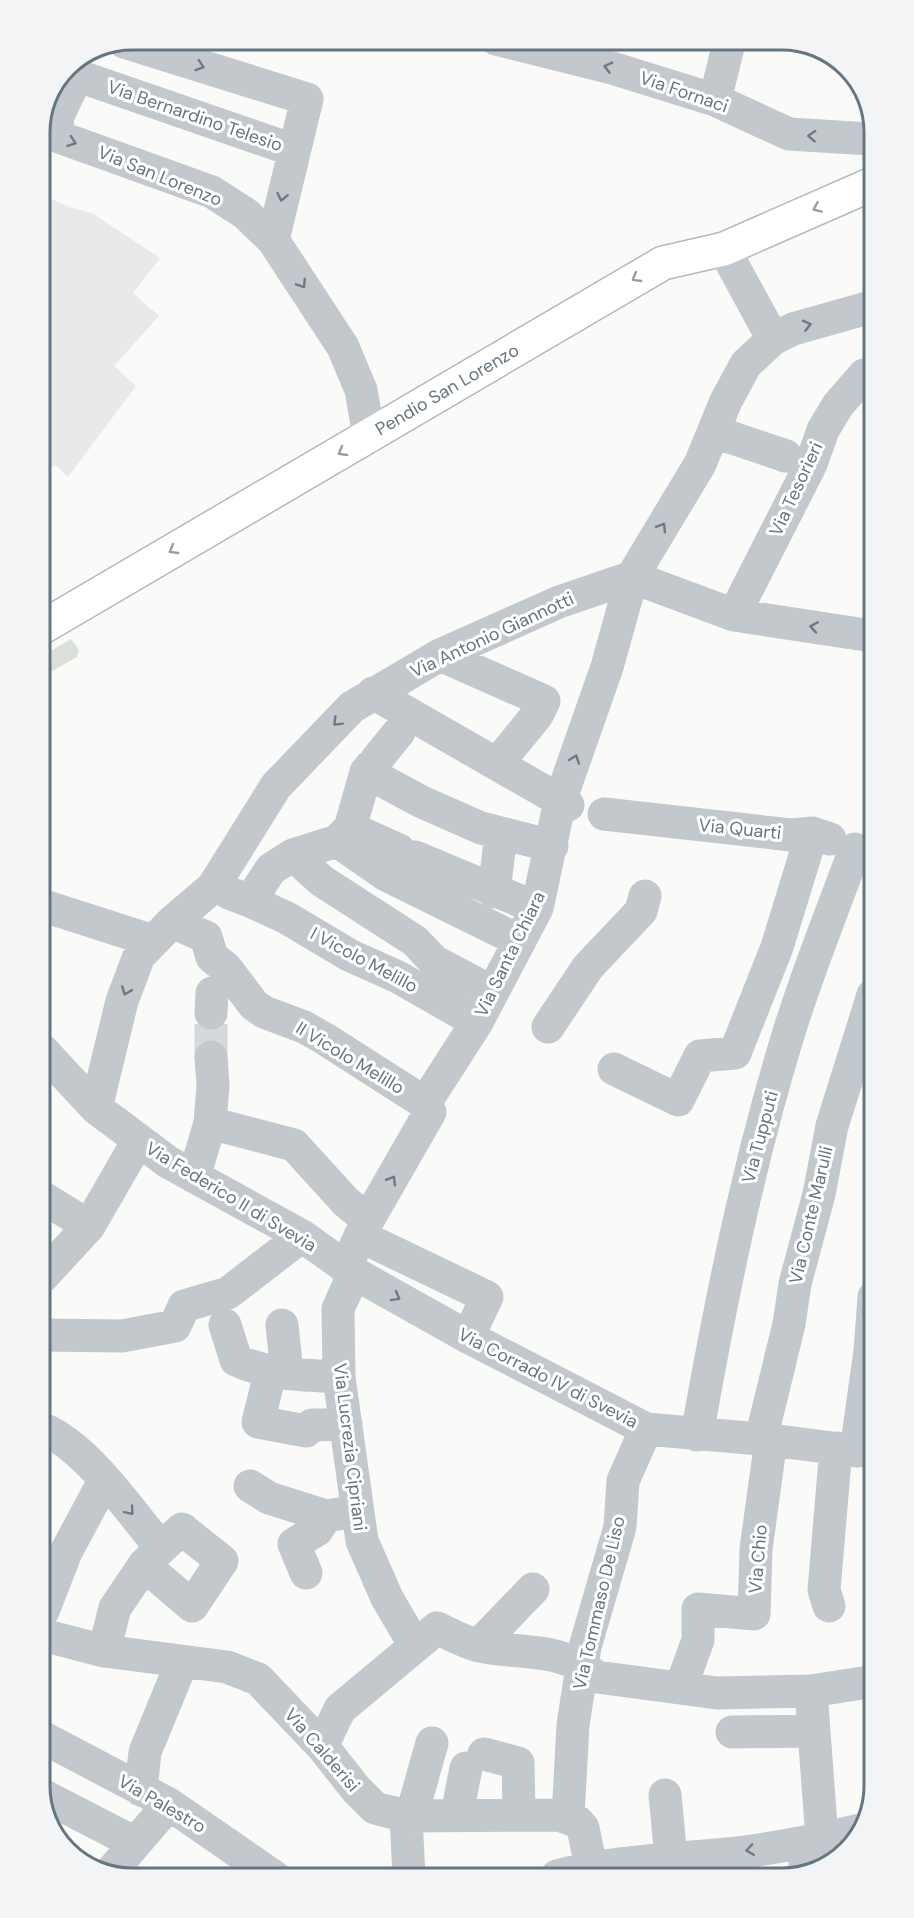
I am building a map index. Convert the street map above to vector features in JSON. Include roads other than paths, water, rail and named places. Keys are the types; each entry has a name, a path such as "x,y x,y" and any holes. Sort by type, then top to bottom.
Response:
{"street":[{"path":"150,50 307,99 273,240"},
{"name":"Via Fornaci","path":"540,50 612,68 715,100 789,134 864,139"},
{"path":"715,100 727,50"},
{"name":"Via Bernardino Telesio","path":"73,74 293,150"},
{"name":"Via San Lorenzo","path":"68,79 57,117 59,137 212,192 246,214 273,240 343,347 361,390 369,436"},
{"name":"Pendio San Lorenzo","path":"50,623 663,263 724,249 864,187"},
{"path":"724,249 773,339"},
{"name":"Via Santa Chiara","path":"349,1271 364,1228 430,1112 425,1103 477,1022 537,908 564,803 608,667 632,578 700,464 726,401 746,364 773,339 793,329 864,309"},
{"name":"Via Tesorieri","path":"734,615 798,460 823,430 838,405 864,375"},
{"path":"715,432 798,460"},
{"path":"632,578 734,615 864,635"},
{"name":"Via Antonio Giannotti","path":"96,1108 122,1001 139,956 163,931 213,887 276,786 352,707 440,655 559,602 632,578"},
{"path":"440,655 544,701 537,715 498,763"},
{"path":"373,693 406,723 498,763 564,803"},
{"path":"344,834 371,766 406,723"},
{"path":"371,766 422,802 501,834 552,846"},
{"name":"Via Quarti","path":"604,814 791,835 812,832 864,853"},
{"path":"614,1069 678,1100 700,1056 735,1053 777,947 812,832"},
{"path":"213,887 250,901 271,869 293,855 344,834 407,854 451,891 520,941"},
{"path":"344,834 386,875 451,891 494,891 537,908"},
{"path":"494,891 501,834"},
{"name":"Via Tupputi","path":"697,1435 724,1283 753,1157 789,1031 864,853"},
{"path":"293,855 321,881 415,941 434,961 492,992"},
{"path":"548,1027 588,967 641,911 645,896"},
{"name":"I Vicolo Melillo","path":"250,901 287,918 349,955 398,977 477,1022"},
{"name":"II Vicolo Melillo","path":"50,907 163,931 206,937 212,983 226,968 254,1005 264,1012 304,1027 425,1103"},
{"path":"749,1018 789,1031"},
{"name":"Via Conte Marulli","path":"766,1439 795,1284 819,1194 832,1126 864,1024"},
{"path":"194,1177 210,1123 213,1086 211,1057"},
{"name":"Via Federico II di Svevia","path":"50,1059 96,1108 138,1141 194,1177 302,1236 349,1271"},
{"path":"210,1123 294,1145 346,1202 364,1228 487,1297 468,1337"},
{"path":"50,1268 89,1226 138,1141"},
{"path":"50,1202 89,1226"},
{"path":"221,1309 243,1284 302,1236"},
{"name":"Via Corrado IV di Svevia","path":"349,1271 468,1337 646,1429 855,1449"},
{"name":"Via Lucrezia Cipriani","path":"349,1271 338,1309 339,1377 345,1424 342,1514 362,1541 387,1598 415,1646"},
{"path":"50,1335 122,1336 175,1326 184,1306 221,1309"},
{"path":"221,1309 236,1360 247,1365 279,1372 339,1377"},
{"path":"282,1325 279,1372 258,1422 304,1442 312,1425 345,1424"},
{"path":"829,1606 824,1590 855,1449 864,1390"},
{"name":"Via Tommaso De Liso","path":"545,1815 573,1725 582,1665 620,1527 623,1481 646,1429"},
{"path":"50,1432 62,1437 83,1455 104,1481 153,1556 115,1608 104,1651"},
{"name":"Via Chio","path":"681,1687 698,1640 698,1609 754,1614 756,1549 766,1439"},
{"path":"50,1593 66,1552 104,1481"},
{"path":"250,1486 268,1498 342,1514"},
{"path":"306,1574 294,1544 342,1514"},
{"path":"478,1646 532,1589"},
{"path":"322,1746 340,1709 437,1628 478,1646 551,1653 582,1665 597,1677 717,1693 811,1691 864,1683"},
{"name":"Via Calderisi","path":"50,1637 104,1651 227,1667 258,1679 322,1746 375,1808 409,1815 545,1815"},
{"path":"115,1867 135,1842 155,1797 145,1752 182,1662"},
{"path":"807,1865 815,1840 814,1731 811,1691"},
{"path":"732,1732 814,1731"},
{"name":"Via Palestro","path":"50,1741 155,1797 261,1868"},
{"path":"409,1868 409,1815 432,1743"},
{"path":"457,1814 475,1761 518,1763 545,1815 583,1828 591,1867"},
{"path":"665,1795 671,1858"},
{"path":"51,1799 135,1842"},
{"path":"587,1868 671,1858 716,1865 851,1832"}],"tunnel":[{"path":"211,1013 211,1057"}]}
